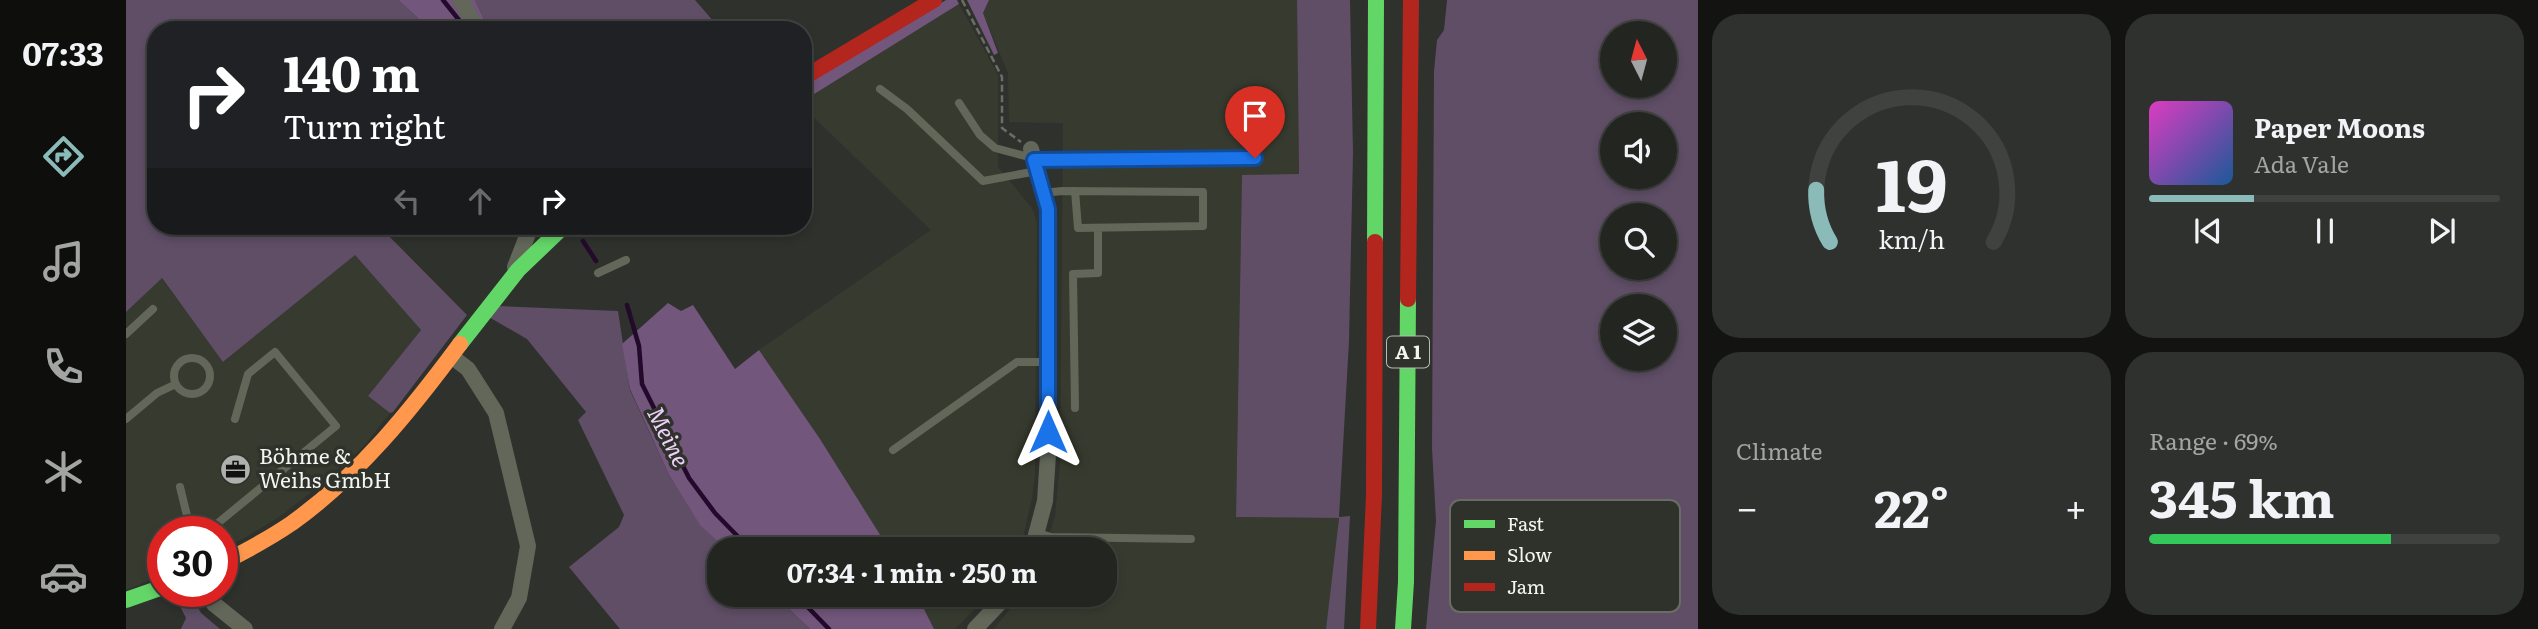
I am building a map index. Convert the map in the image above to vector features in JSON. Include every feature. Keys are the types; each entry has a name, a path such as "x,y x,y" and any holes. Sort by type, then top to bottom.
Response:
{"main road":[{"path":"812,73 933,0"},
{"name":"A 1","path":"1368,629 1375,422 1376,0"},
{"name":"A 1","path":"1403,629 1406,582 1411,0"},
{"path":"238,554 289,524 342,484 398,424 512,276 552,235"},
{"path":"126,600 147,593"}],"street":[{"path":"461,0 472,21"},
{"path":"1034,159 1048,209 1048,455 1045,501 1037,537"},
{"path":"512,276 528,235"},
{"path":"452,356 468,369 496,413 528,546 519,598 502,629"},
{"path":"218,607 246,629"},
{"path":"980,627 997,607"}],"lane":[{"path":"880,89 907,109 983,181 1034,159"},
{"path":"959,103 980,135 995,148 1034,159 1255,158"},
{"path":"1044,193 1074,191 1203,192 1203,226 1078,228 1074,191"},
{"path":"1075,408 1073,274 1098,273 1098,228"},
{"path":"598,273 626,260"},
{"path":"126,334 153,309"},
{"path":"226,516 336,426 275,352 248,374 235,419"},
{"path":"187,358 203,360 209,367 211,374 205,389 198,393 189,394 176,384 175,368 187,358"},
{"path":"893,450 1017,362 1048,362"},
{"path":"126,419 157,393 176,384"},
{"path":"180,487 187,516"},
{"path":"1038,533 1051,537 1191,540"}],"path":[{"path":"962,0 1002,77 1002,128 1034,159"}],"shaded area":[{"path":"126,0 398,0 421,21 147,21 147,235 388,235 467,315 393,412 390,413 368,396 421,330 355,255 223,362 162,278 126,312"},
{"path":"398,0 475,0 485,21 421,21"},
{"path":"475,0 695,0 713,21 485,21"},
{"path":"946,0 957,0 959,4 812,95 812,80"},
{"path":"967,0 989,0 983,13 998,53 994,55"},
{"path":"989,0 1297,0 1299,175 1242,175 1236,516 1339,518 1326,629 994,629 1011,607 1117,607 1117,537 1049,537 1055,516 1060,464 1063,123 1009,122 1008,73 983,13"},
{"path":"1297,0 1350,0 1353,153 1349,341 1339,517 1350,516 1344,629 1326,629 1339,518 1236,517 1242,175 1299,174"},
{"path":"1447,0 1698,0 1698,629 1426,629 1436,521 1432,448 1434,71 1437,40 1444,30"},
{"path":"959,4 998,75 998,167 1032,208 1037,222 1035,475 1023,537 881,537 820,439 759,350 931,230 812,116 812,95"},
{"path":"354,254 421,330 368,396 390,413 363,447 318,487 279,517 238,541 238,516 147,516 147,581 126,590 126,312 161,278 224,362"},
{"path":"668,303 681,311 693,305 735,369 759,350 820,439 881,537 713,537 700,525 669,475 630,389 622,344"},
{"path":"495,306 618,311 630,390 669,475 700,524 714,537 707,537 707,607 787,607 810,629 620,629 569,567 619,527 624,515 578,420 586,412 527,339 487,316"},
{"path":"180,607 198,607 220,629 181,629 186,618"},
{"path":"787,607 923,607 934,629 810,629"},
{"path":"923,607 977,607 955,629 934,629"}],"waterway":[{"name":"Meine","path":"443,0 460,21"},
{"name":"Meine","path":"583,241 596,261"},
{"name":"Meine","path":"627,305 639,346 642,384 689,478 715,513 738,537"},
{"name":"Meine","path":"808,607 829,629"}],"traffic: fast":[{"path":"1375,242 1376,0"},
{"path":"460,344 518,270 555,235"},
{"path":"1403,629 1406,582 1408,299"},
{"path":"126,600 147,593"}],"traffic: slow":[{"path":"238,555 292,523 340,484 403,417 460,344"}],"traffic: jam":[{"path":"812,73 934,0"},
{"path":"1408,299 1411,0"},
{"path":"1368,629 1374,495 1375,242"}],"place":[{"name":"Böhme & Weihs GmbH","path":"236,469"}],"route":[{"path":"1048,432 1048,209 1034,160 1255,158"}]}
